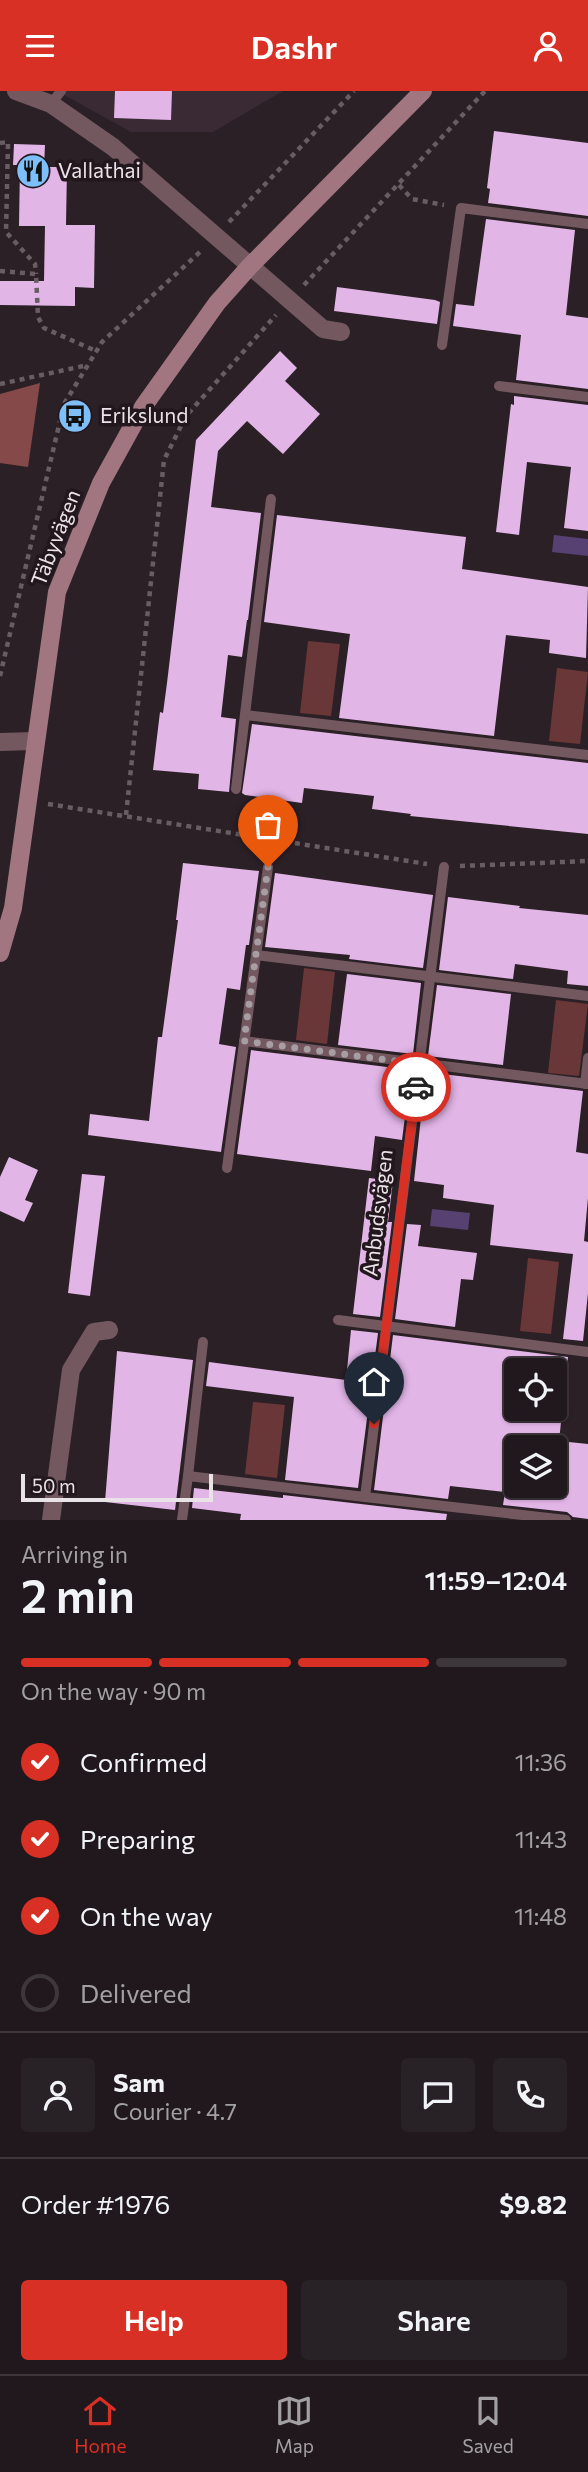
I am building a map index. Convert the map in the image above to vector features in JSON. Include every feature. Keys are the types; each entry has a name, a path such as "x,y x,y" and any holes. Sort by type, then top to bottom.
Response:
{"main road":[{"name":"Täbyvägen","path":"0,953 13,908 57,592 101,483 143,407 217,303 250,266 423,91"}],"street":[{"path":"16,91 56,97 323,329 341,332"},
{"path":"0,742 35,741"},
{"path":"51,1520 71,1370 94,1332 109,1330"}],"lane":[{"path":"442,345 461,208 588,224"},
{"path":"499,386 588,397"},
{"path":"236,789 271,499"},
{"path":"245,715 588,754"},
{"path":"227,1168 268,867"},
{"name":"Anbudsvägen","path":"365,1497 444,867"},
{"path":"256,955 588,996"},
{"path":"244,1041 587,1084 588,1058"},
{"path":"338,1320 588,1352"},
{"path":"183,1520 203,1342"},
{"path":"188,1476 566,1520"}],"path":[{"path":"0,676 64,404 96,351 102,342 216,235 354,91"},
{"path":"126,815 164,460 186,416 289,300 485,91"},
{"path":"0,143 8,142 6,232 35,264 38,317 44,328 96,351"},
{"path":"399,185 412,199 461,208"},
{"path":"0,271 36,274"},
{"path":"0,384 88,365"},
{"path":"28,801 444,867 588,861"}],"shaded area":[{"path":"57,91 283,91 213,132 131,132"},
{"path":"40,383 28,467 0,463 0,394"},
{"path":"554,535 588,539 588,556 552,552"},
{"path":"308,641 340,644 331,716 300,713"},
{"path":"557,668 588,672 580,744 549,741"},
{"path":"304,968 335,972 327,1044 296,1040"},
{"path":"556,1000 588,1004 579,1076 548,1073"},
{"path":"432,1209 470,1213 468,1230 430,1226"},
{"path":"528,1258 559,1262 551,1334 520,1331"},
{"path":"253,1402 285,1405 277,1478 245,1474"}],"building":[{"path":"115,91 172,91 171,120 114,118"},
{"path":"494,131 588,143 588,216 488,203 490,189 487,188"},
{"path":"14,144 45,145 44,167 67,167 66,225 95,225 94,288 75,287 75,306 0,305 0,281 44,281 45,226 19,226 20,165 13,165"},
{"path":"486,219 575,230 566,315 588,318 588,389 516,380 521,335 453,326 456,304 474,306"},
{"path":"337,287 435,300 440,302 437,324 334,311"},
{"path":"280,351 297,368 285,381 320,414 283,454 247,421 218,451 211,507 261,513 242,657 228,655 221,717 236,719 229,792 198,789 199,774 153,770 160,712 163,713 167,683 196,440"},
{"path":"514,396 588,405 588,531 564,528 571,467 527,462 519,535 496,532"},
{"path":"277,515 466,537 462,569 588,587 586,658 549,653 550,640 506,635 494,736 339,718 350,634 264,622"},
{"path":"252,724 588,763 588,834 410,816 411,814 372,809 374,796 304,788 302,803 245,795 242,793"},
{"path":"183,863 259,871 240,990 227,988 219,1044 236,1047 221,1152 88,1135 90,1114 149,1121 158,1037 162,1037 178,920"},
{"path":"275,873 433,895 423,968 349,959 350,955 265,947"},
{"path":"448,897 588,915 588,986 567,984 568,971 515,964 513,979 439,970"},
{"path":"347,974 421,983 413,1054 338,1045"},
{"path":"437,985 511,994 503,1065 428,1056"},
{"path":"251,1050 411,1070 402,1140 375,1136 371,1171 237,1154"},
{"path":"426,1072 583,1091 576,1152 588,1154 584,1241 588,1242 588,1293 583,1341 563,1339 573,1254 490,1245 494,1205 443,1198 444,1185 414,1181"},
{"path":"9,1157 38,1170 25,1200 33,1203 24,1222 0,1211 0,1177"},
{"path":"82,1174 105,1176 90,1296 68,1293"},
{"path":"369,1178 393,1181 388,1222 392,1222 380,1317 353,1314"},
{"path":"407,1224 421,1225 418,1246 477,1253 473,1280 461,1279 455,1327 395,1319"},
{"path":"351,1330 378,1333 358,1488 285,1480 294,1397 206,1386 209,1362 346,1380"},
{"path":"393,1335 568,1357 567,1366 567,1358 504,1358 504,1421 561,1421 560,1435 504,1435 504,1492 450,1486 448,1499 374,1490"},
{"path":"117,1351 193,1360 175,1510 105,1502"},
{"path":"567,1442 588,1444 588,1519 573,1517 567,1512 503,1505 504,1498 567,1498"},
{"path":"194,1488 283,1498 283,1495 447,1514 446,1520 240,1520 241,1514 192,1508"}],"way so far":[{"path":"268,867 244,1041 419,1064 416,1087"}],"place":[{"name":"Vallathai","path":"33,171"},
{"name":"Erikslund","path":"75,416"}],"route":[{"path":"374,1424 416,1087"}]}
